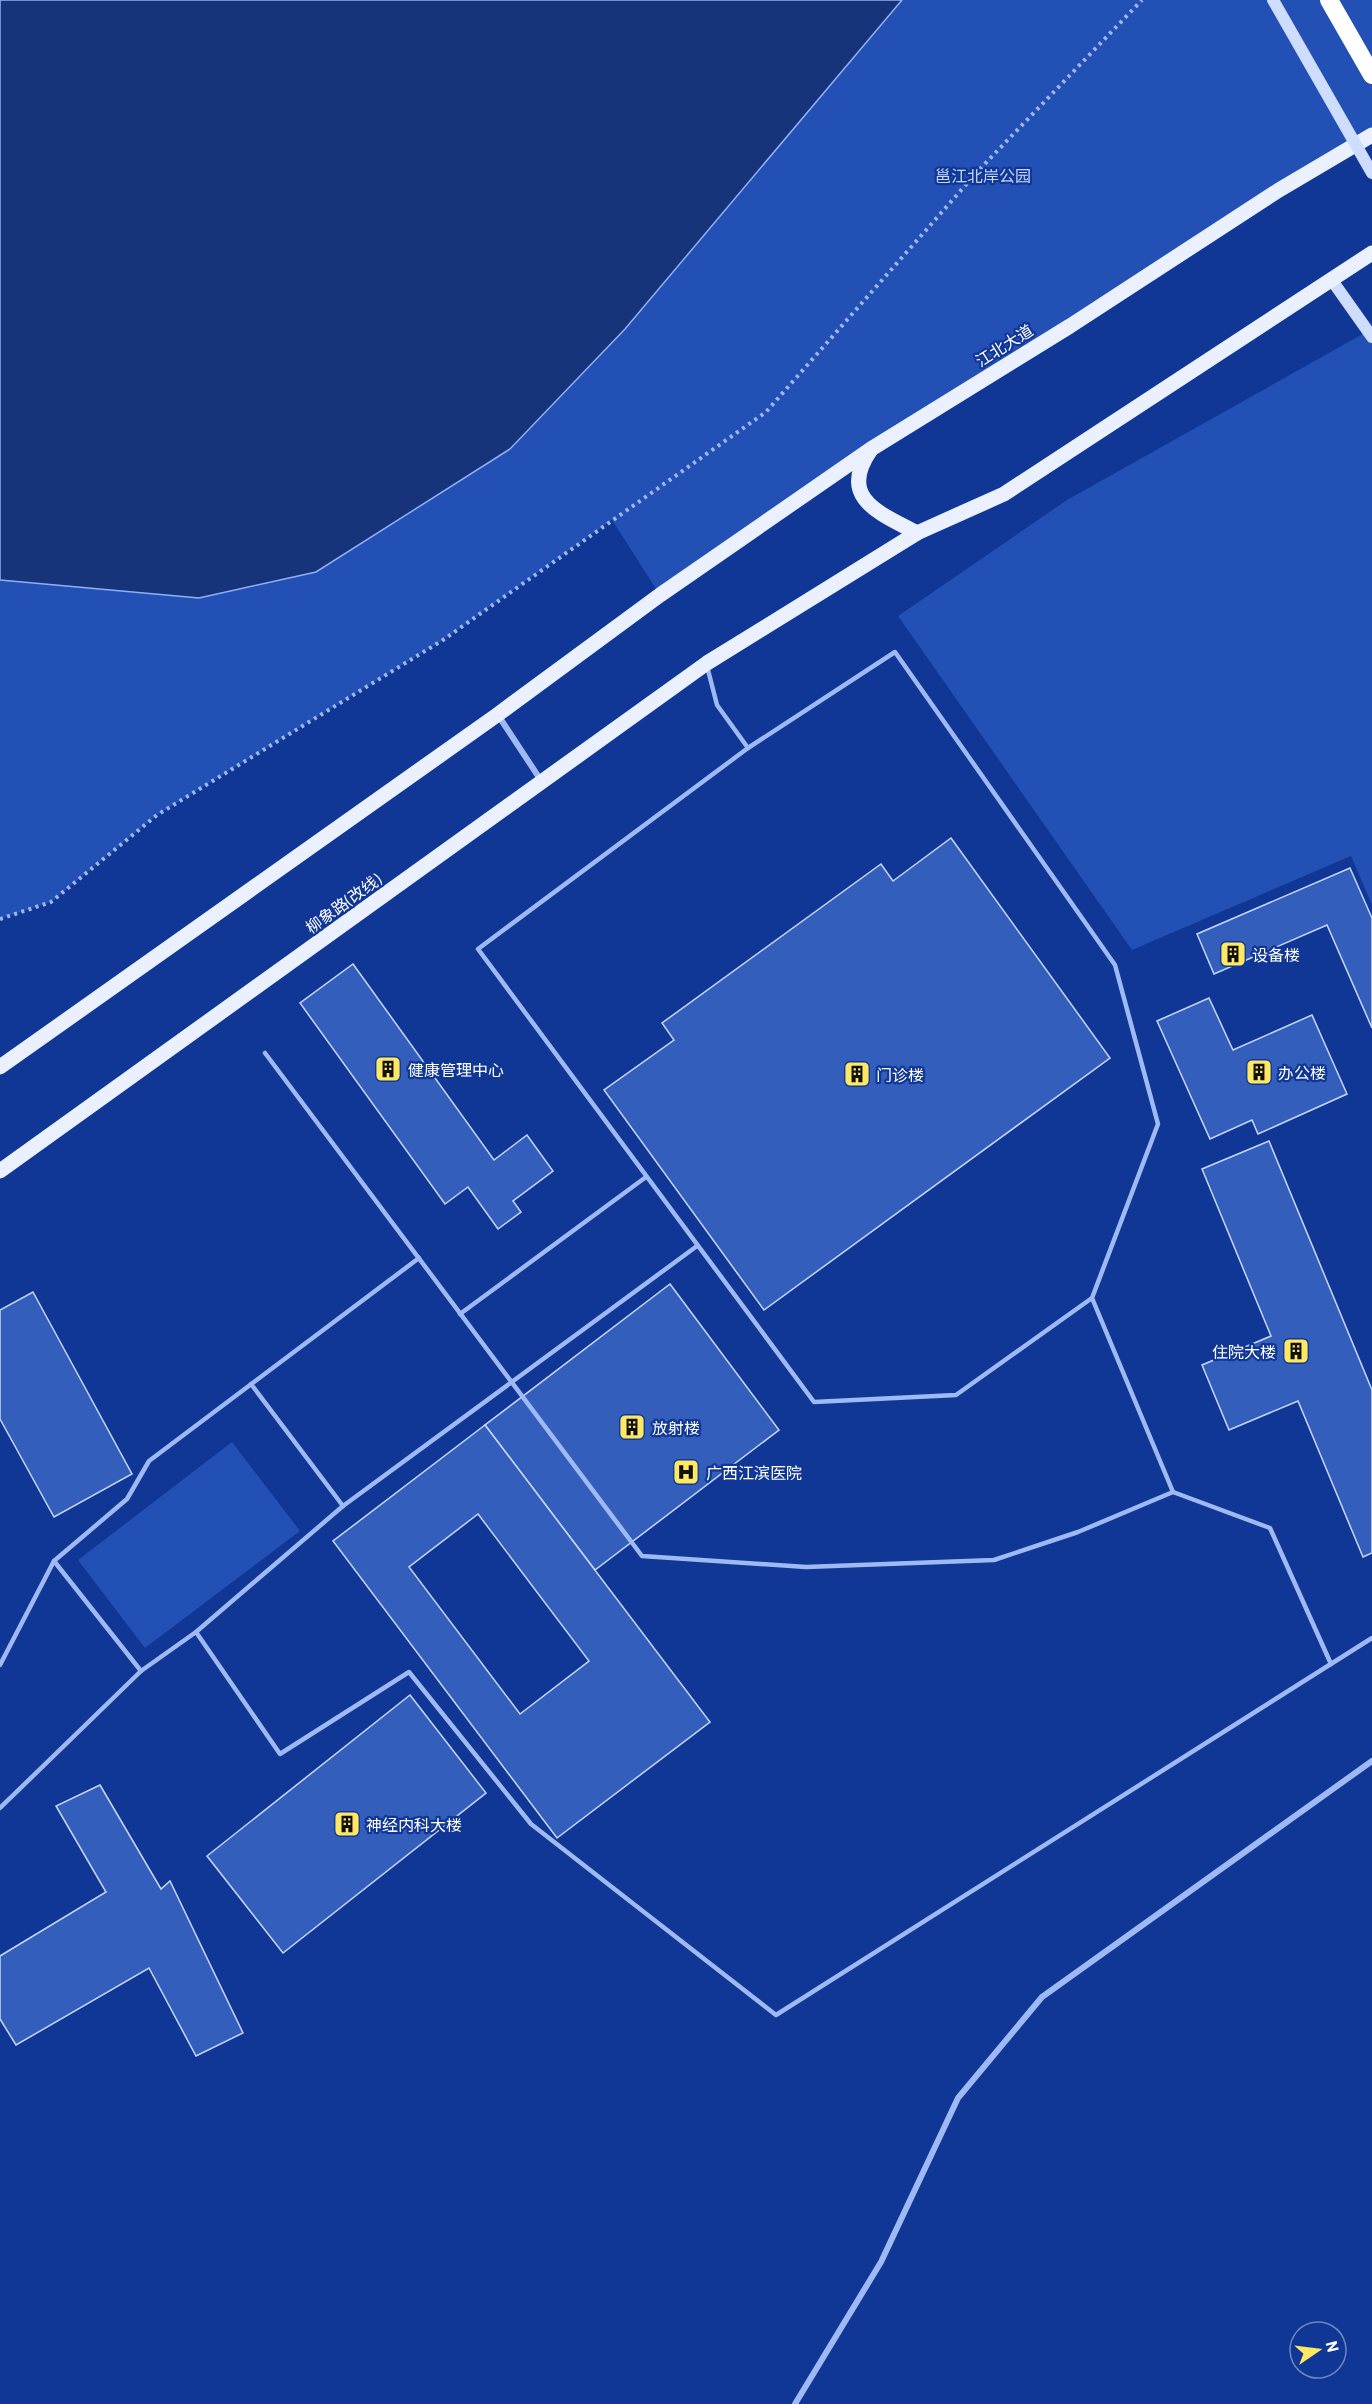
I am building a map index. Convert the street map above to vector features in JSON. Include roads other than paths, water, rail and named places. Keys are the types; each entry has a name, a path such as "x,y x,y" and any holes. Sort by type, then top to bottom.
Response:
{"highway":[{"path":"1329,0 1372,75"}],"main road":[{"path":"1273,0 1372,173"},
{"name":"江北大道","path":"497,715 660,595 871,449 1070,326 1279,190 1372,135"},
{"path":"707,663 917,532 1004,494 1372,253"},
{"path":"1331,279 1372,337"},
{"path":"871,449 861,463 859,478 862,498 872,510 917,532"},
{"name":"柳象路(改线)","path":"0,1172 707,663"},
{"path":"0,1067 497,715"}],"street":[{"path":"497,715 542,782"},
{"path":"795,2404 881,2262 958,2098 1042,1997 1372,1761"}],"lane":[{"path":"896,652 1115,965 1158,1124 1092,1298 956,1395 814,1402 478,949 748,748 896,652"},
{"path":"707,663 717,705 748,748"},
{"path":"265,1053 642,1556 806,1567 994,1560 1078,1532 1173,1491 1270,1528 1331,1664"},
{"path":"460,1314 646,1177"},
{"path":"0,1808 141,1671 196,1632 343,1506 697,1245"},
{"path":"0,1665 54,1561 127,1499 149,1461 419,1258"},
{"path":"1092,1298 1173,1491"},
{"path":"251,1384 343,1506"},
{"path":"54,1561 141,1671"},
{"path":"196,1632 280,1754 409,1672 531,1824 776,2015 1372,1638"}],"place":[{"name":"设备楼","path":"1233,954"},
{"name":"健康管理中心","path":"388,1069"},
{"name":"办公楼","path":"1259,1072"},
{"name":"门诊楼","path":"857,1074"},
{"name":"住院大楼","path":"1296,1351"},
{"name":"放射楼","path":"632,1427"},
{"name":"广西江滨医院","path":"686,1472"},
{"name":"神经内科大楼","path":"347,1824"}],"park label":[{"name":"邕江北岸公园","path":"983,175"}]}
